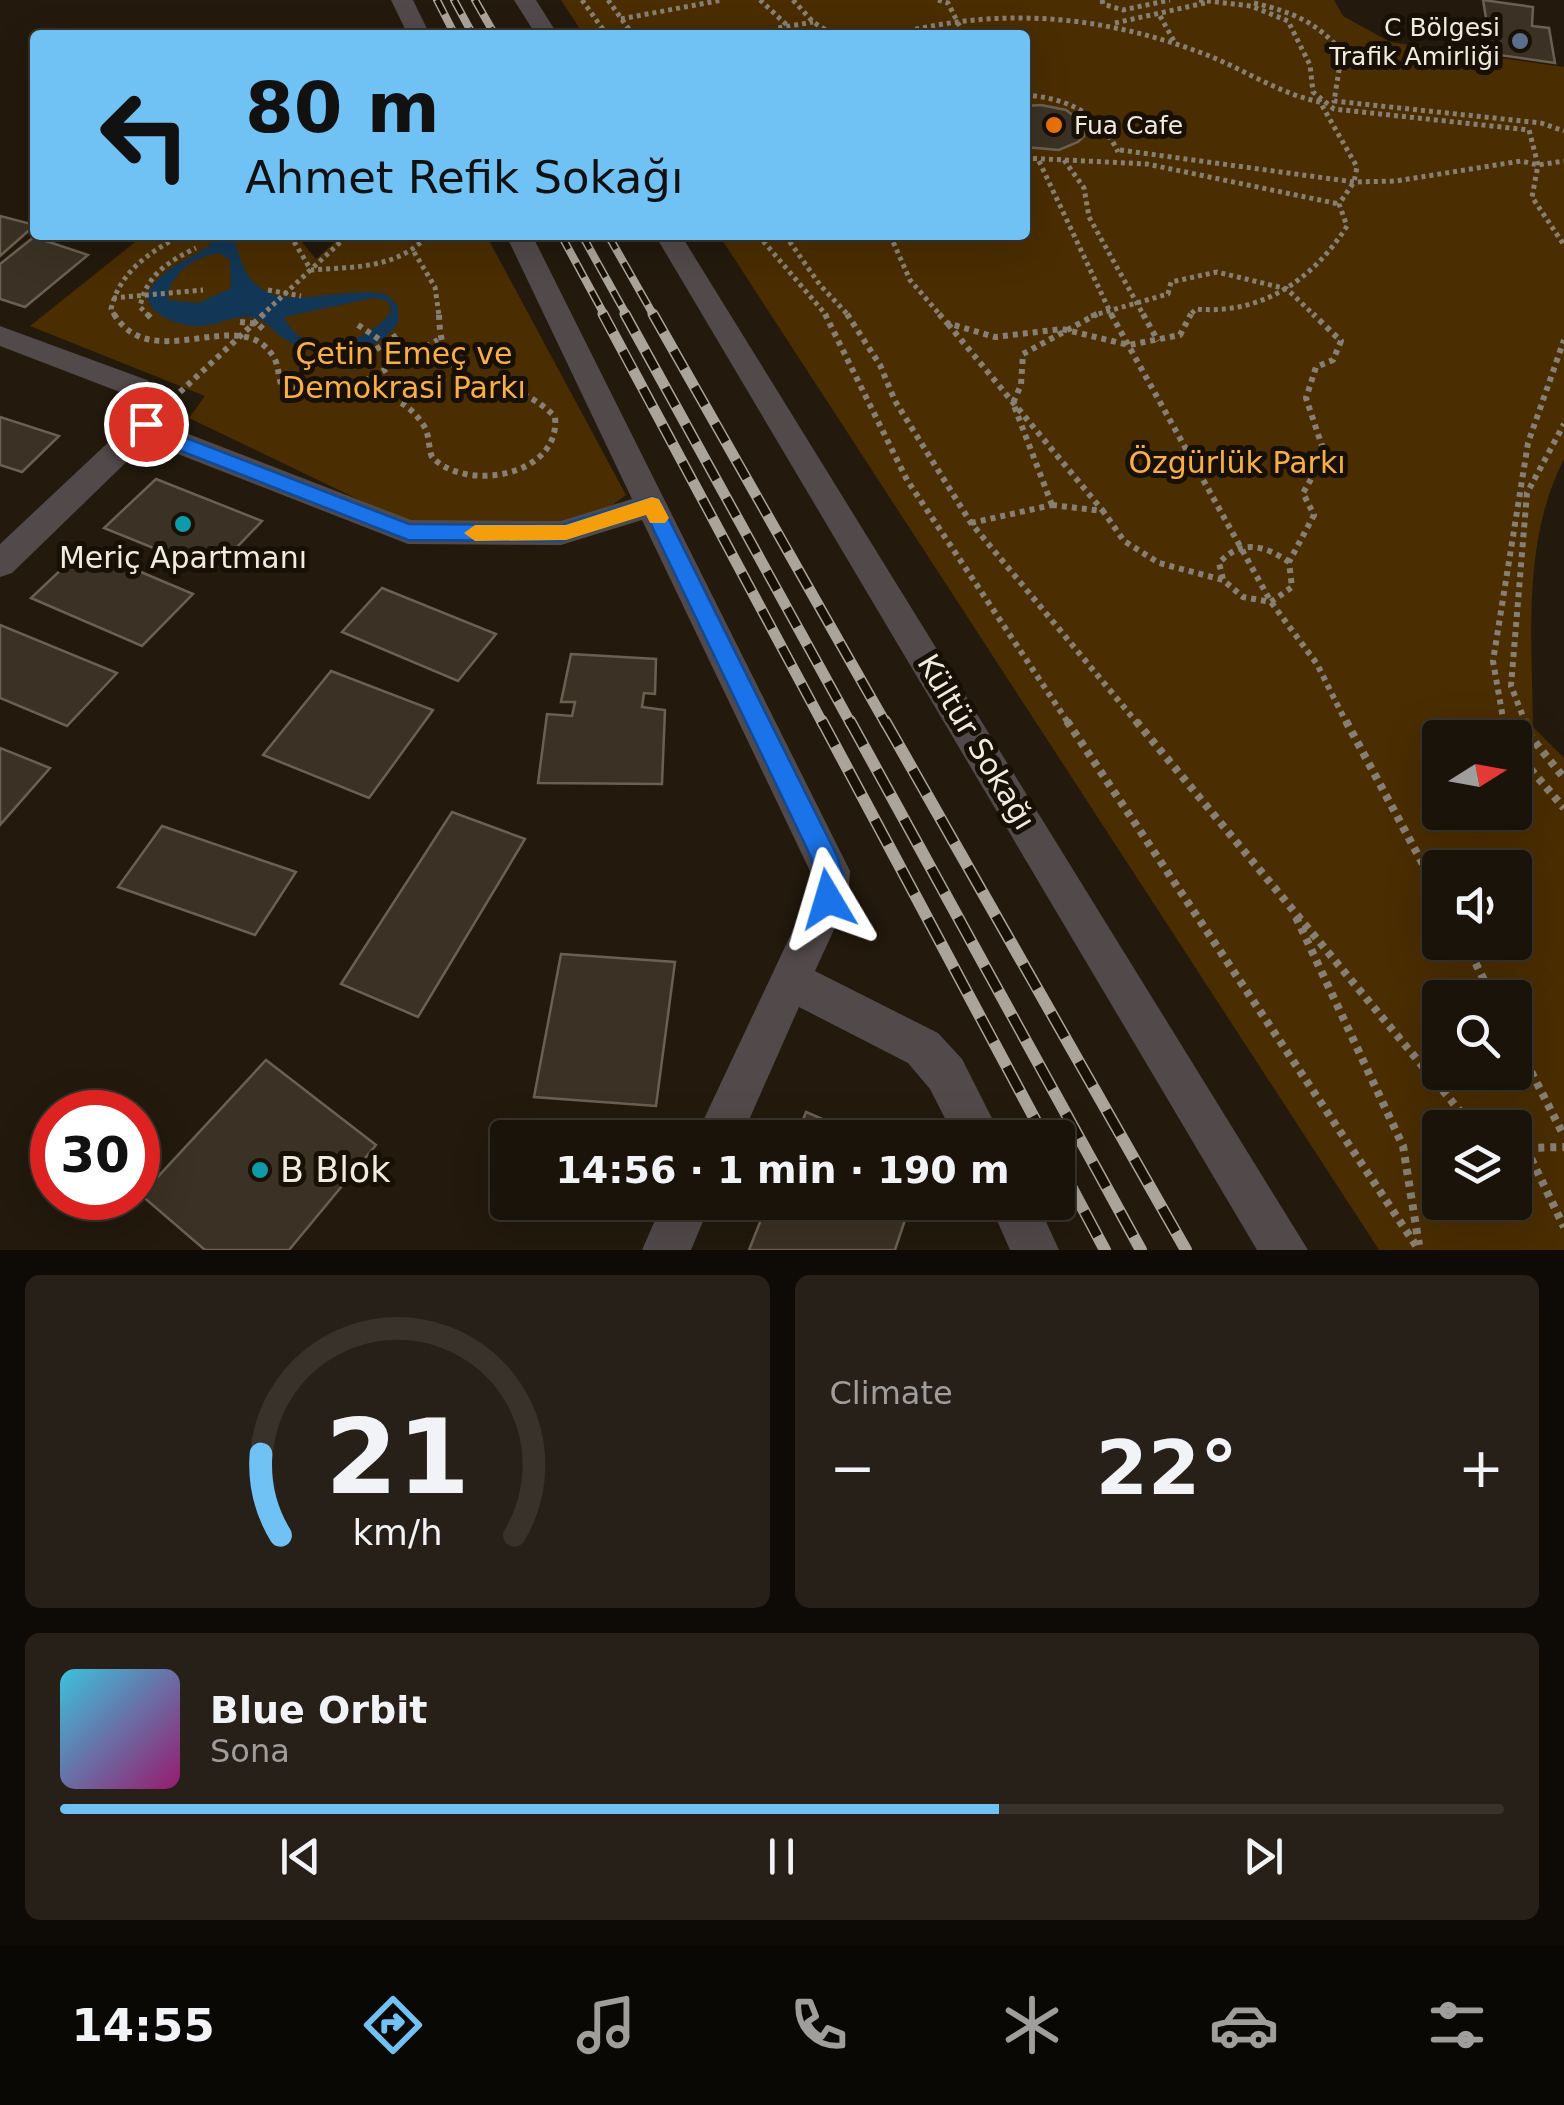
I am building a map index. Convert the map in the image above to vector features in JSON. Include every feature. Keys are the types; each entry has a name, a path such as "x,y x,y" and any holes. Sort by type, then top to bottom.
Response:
{"street":[{"path":"402,0 417,30"},
{"path":"526,0 544,30"},
{"path":"521,240 830,871 828,899 726,1120"},
{"name":"Kültür Sokağı","path":"671,240 1284,1250"},
{"path":"0,336 142,390 154,404 146,424 0,564"},
{"path":"146,424 408,532 561,533 652,505"},
{"path":"790,980 924,1048 946,1074 970,1120"},
{"path":"666,1250 680,1220"},
{"path":"1021,1220 1036,1250"}],"path":[{"path":"582,0 603,30"},
{"path":"608,0 630,30"},
{"path":"622,19 722,0"},
{"path":"760,0 789,26"},
{"path":"793,0 826,30"},
{"path":"938,0 949,1 962,30"},
{"path":"1102,0 1103,4 1123,10 1170,0"},
{"path":"1199,0 1235,0 1298,13 1319,24 1342,52 1334,101 1541,123 1564,131"},
{"path":"1235,0 1287,21 1294,30 1298,50 1310,65 1307,78 1358,167 1354,182 1339,204"},
{"path":"1108,24 1160,16 1210,1"},
{"path":"905,30 953,12 970,10"},
{"path":"1037,10 1176,42 1272,82 1298,99 1358,114 1529,130 1538,165 1532,198 1564,246"},
{"path":"1160,16 1176,42"},
{"path":"777,30 813,22"},
{"path":"1030,96 1065,99 1098,121 1120,150 1354,182 1396,181 1522,161 1538,165 1564,161"},
{"path":"1112,160 1120,150"},
{"path":"1030,159 1112,160 1339,204"},
{"path":"1063,160 1084,188 1088,217 1158,341"},
{"path":"1039,161 1128,345 1271,602 1303,637 1326,675 1372,774 1422,864"},
{"path":"947,323 996,338 1062,329 1128,345 1180,336 1188,316 1196,309 1227,312 1286,289 1328,256 1348,226 1339,204"},
{"path":"173,240 128,272 113,298 115,321 136,340 257,341 275,358 282,388 299,391 355,387 391,398 414,415 428,436 431,456 450,471 496,473 540,458 556,438 555,417 548,408 514,388 468,379 444,356 438,340 435,287 414,252"},
{"path":"293,240 312,270"},
{"path":"146,424 343,240"},
{"path":"312,270 367,265 414,252 424,240"},
{"path":"762,240 828,317 907,480 1419,1250"},
{"path":"788,240 820,285 848,315 880,365 895,401 971,523 1459,1110"},
{"path":"892,240 910,280 947,323 1013,403 1103,511 1124,541 1159,563 1223,580 1243,597 1271,602 1292,587 1289,562 1314,515 1302,493 1325,455 1306,398 1316,367 1333,360 1341,341 1286,289 1217,272 1171,282 1168,294 1140,305 1110,308 1062,329 1023,354 1021,385 1013,403 1052,505"},
{"path":"152,320 140,307 143,296 160,269 196,248"},
{"path":"113,298 203,290"},
{"path":"268,290 283,296 301,296"},
{"path":"240,322 256,322 264,330"},
{"path":"358,325 404,356"},
{"path":"368,355 400,333"},
{"path":"355,387 438,340"},
{"path":"1504,720 1493,661 1528,443 1564,340"},
{"path":"1564,424 1556,446 1527,492 1511,686 1531,737 1564,778"},
{"path":"971,523 1052,505 1103,511"},
{"path":"1223,580 1219,563 1229,550 1242,546 1272,549 1289,562"},
{"path":"1532,771 1564,808"},
{"path":"1291,907 1403,1146 1419,1250"},
{"path":"1532,1073 1564,1136"},
{"path":"1532,1148 1564,1147"},
{"path":"1532,1160 1564,1227"}],"green space":[{"name":"Özgürlük Parkı","path":"561,0 1334,0 1343,16 1390,42 1564,67 1564,459 1541,523 1531,624 1533,727 1564,758 1564,1250 1379,1250 722,240 1030,240 1030,30 581,30"},
{"name":"Çetin Emeç ve Demokrasi Parkı","path":"138,240 300,240 316,259 337,240 489,240 626,495 587,524 403,521 189,418 205,396 30,326"}],"water":[{"path":"215,240 235,240 243,266 256,284 273,294 293,298 362,292 386,294 398,306 398,323 375,344 361,350 331,353 300,347 255,318 194,326 176,322 153,309 147,294 155,282","holes":["219,253 230,260 231,288 199,303 169,300 170,286 193,262","373,298 388,301 391,312 380,324 336,344 306,340 284,317"]}],"building":[{"name":"C Bölgesi Trafik Amirliği","path":"1483,0 1533,7 1532,26 1549,28 1555,63 1492,54"},
{"name":"Fua Cafe","path":"1030,106 1066,110 1082,122 1084,136 1059,150 1030,147"},
{"path":"0,216 30,224 30,229 0,256"},
{"path":"30,240 43,240 88,255 25,307 0,299 0,264"},
{"path":"0,417 59,436 22,472 0,465"},
{"name":"Meriç Apartmanı","path":"156,479 262,521 213,572 104,528"},
{"path":"84,548 193,594 142,646 31,598"},
{"path":"382,588 496,634 458,681 342,632"},
{"path":"0,625 117,673 67,726 0,698"},
{"path":"571,654 656,659 655,694 644,693 642,707 665,710 662,784 538,783 547,714 572,716 575,702 561,702"},
{"path":"331,671 433,710 369,798 263,755"},
{"path":"0,748 50,768 0,825"},
{"path":"452,812 525,839 418,1017 341,984"},
{"path":"162,826 296,872 255,935 118,887"},
{"path":"561,954 675,962 656,1106 534,1097"},
{"name":"B Blok","path":"266,1060 376,1145 289,1250 205,1250 160,1211 160,1174"},
{"path":"806,1112 824,1120 803,1120"},
{"path":"761,1220 905,1220 895,1250 749,1250"}],"railway":[{"path":"437,0 452,30"},
{"path":"454,0 470,30"},
{"path":"475,0 492,30"},
{"path":"564,240 605,316"},
{"path":"585,240 627,316"},
{"path":"611,240 654,316"},
{"path":"603,314 823,724"},
{"path":"625,314 851,724"},
{"path":"653,314 886,724"},
{"path":"822,721 1035,1120"},
{"path":"850,721 1141,1250"},
{"path":"885,721 1186,1250"},
{"path":"1075,1194 1105,1250"}],"slow traffic":[{"path":"475,533 566,532 652,505 658,518"}],"place":[{"name":"C Bölgesi Trafik Amirliği","path":"1520,41"},
{"name":"Fua Cafe","path":"1054,125"},
{"name":"Meriç Apartmanı","path":"183,524"},
{"name":"B Blok","path":"260,1170"}],"route":[{"path":"146,424 142,428 408,532 561,533 652,505 824,856 831,878 828,899"}]}
